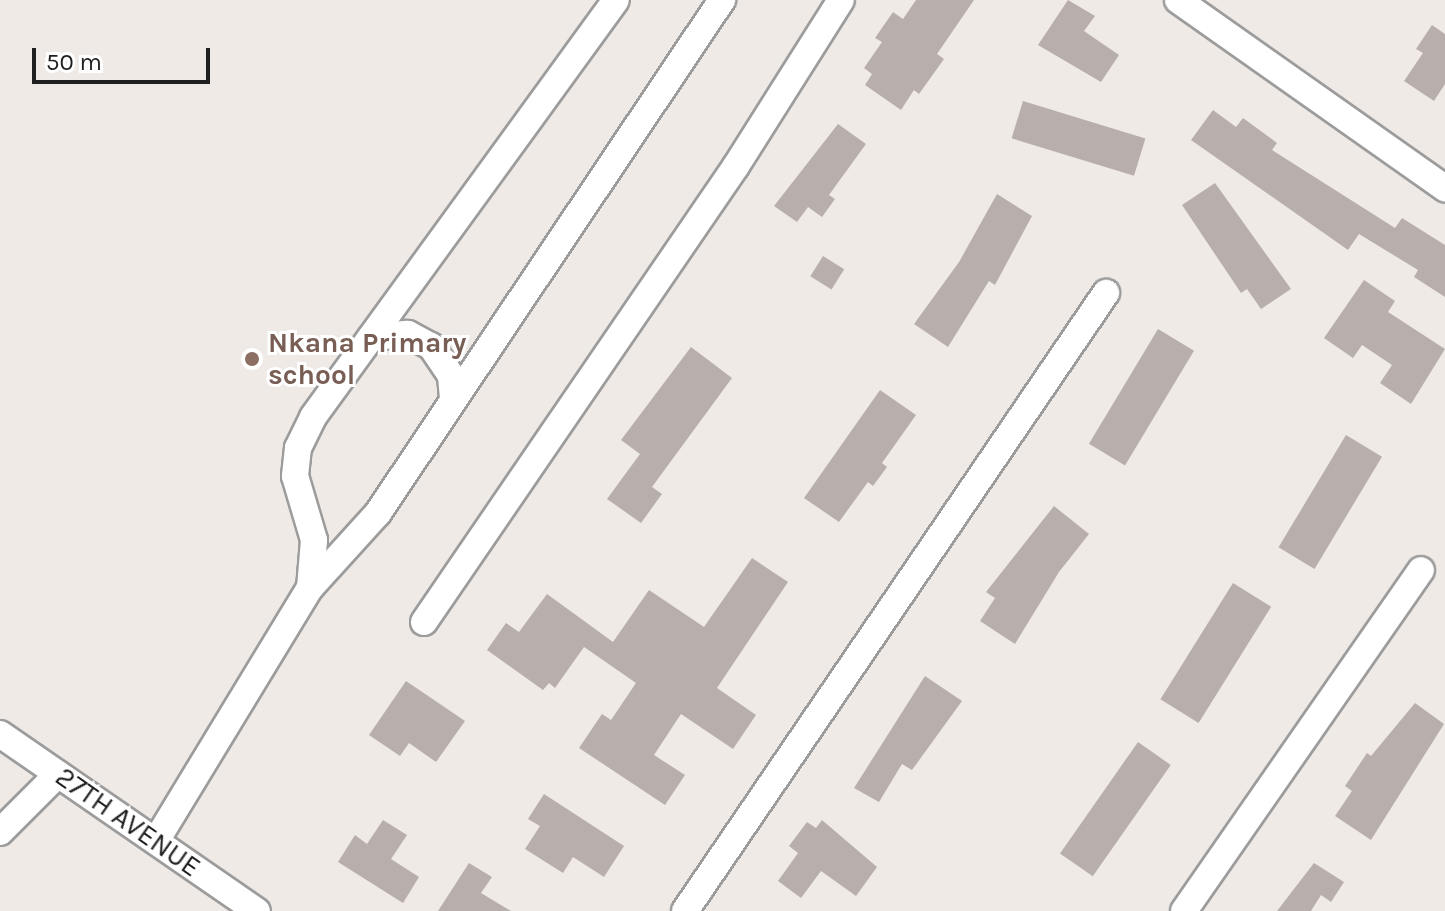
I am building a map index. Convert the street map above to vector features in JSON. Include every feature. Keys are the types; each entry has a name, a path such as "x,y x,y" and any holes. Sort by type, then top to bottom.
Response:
{"street":[{"path":"310,588 316,563 295,476 298,448 313,417 616,0"},
{"path":"156,841 310,588 378,513 722,0"},
{"path":"424,622 710,206 841,0"},
{"path":"1178,0 1445,188"},
{"path":"685,911 1106,293"},
{"path":"371,337 408,334 431,346 451,376 453,400"},
{"path":"1184,911 1421,570"},
{"name":"27TH AVENUE","path":"0,734 156,841 244,908"},
{"path":"0,832 58,774"}],"building":[{"path":"916,0 974,0 937,54 944,59 919,94 914,90 901,110 865,85 872,74 864,68 882,42 875,38 893,12 903,19"},
{"path":"1068,0 1095,16 1084,31 1119,55 1101,82 1038,45"},
{"path":"1432,25 1445,34 1445,84 1434,101 1404,81 1423,53 1416,49"},
{"path":"1023,101 1145,138 1134,176 1012,138"},
{"path":"1213,110 1236,127 1243,118 1277,143 1272,150 1395,228 1402,218 1445,245 1445,297 1414,277 1418,270 1359,234 1348,250 1191,140"},
{"path":"838,124 866,144 829,195 835,199 822,217 808,207 797,222 774,206"},
{"path":"1215,183 1291,289 1261,309 1247,289 1241,293 1182,205"},
{"path":"997,194 1032,216 995,285 989,281 948,347 914,324 959,262"},
{"path":"823,256 844,269 831,290 810,276"},
{"path":"1364,280 1395,301 1388,312 1445,349 1411,404 1380,383 1392,365 1362,345 1353,358 1324,338"},
{"path":"1158,329 1194,351 1125,465 1089,444"},
{"path":"691,347 732,378 652,487 662,494 641,523 607,499 640,454 621,440"},
{"path":"880,390 916,415 882,463 887,467 873,486 868,482 839,522 804,498"},
{"path":"1346,435 1382,457 1315,569 1279,547"},
{"path":"1054,506 1089,534 1059,572 1015,644 980,621 995,598 986,592"},
{"path":"752,558 788,582 717,688 756,715 733,749 681,714 654,755 685,775 665,805 579,748 602,714 611,720 636,683 584,647 555,688 549,683 543,690 487,650 506,623 519,632 547,594 613,642 649,590 704,627"},
{"path":"1233,583 1271,607 1199,723 1160,699"},
{"path":"925,676 962,701 912,770 902,764 879,802 854,788"},
{"path":"406,681 465,721 436,762 409,743 400,756 369,735"},
{"path":"1415,703 1444,724 1371,840 1335,816 1352,791 1345,786 1367,753 1371,756"},
{"path":"1138,742 1171,765 1093,876 1060,853"},
{"path":"544,794 624,846 604,877 573,857 563,873 525,849 540,826 528,819"},
{"path":"383,820 407,835 391,859 419,877 403,903 338,862 355,835 367,844"},
{"path":"822,820 877,867 856,896 821,871 801,898 778,881 798,853 789,846 807,822 816,828"},
{"path":"469,863 492,877 481,893 511,911 438,911"},
{"path":"1314,863 1344,882 1331,902 1321,895 1311,911 1277,911"}],"place":[{"name":"Nkana Primary school","path":"252,359"}]}
